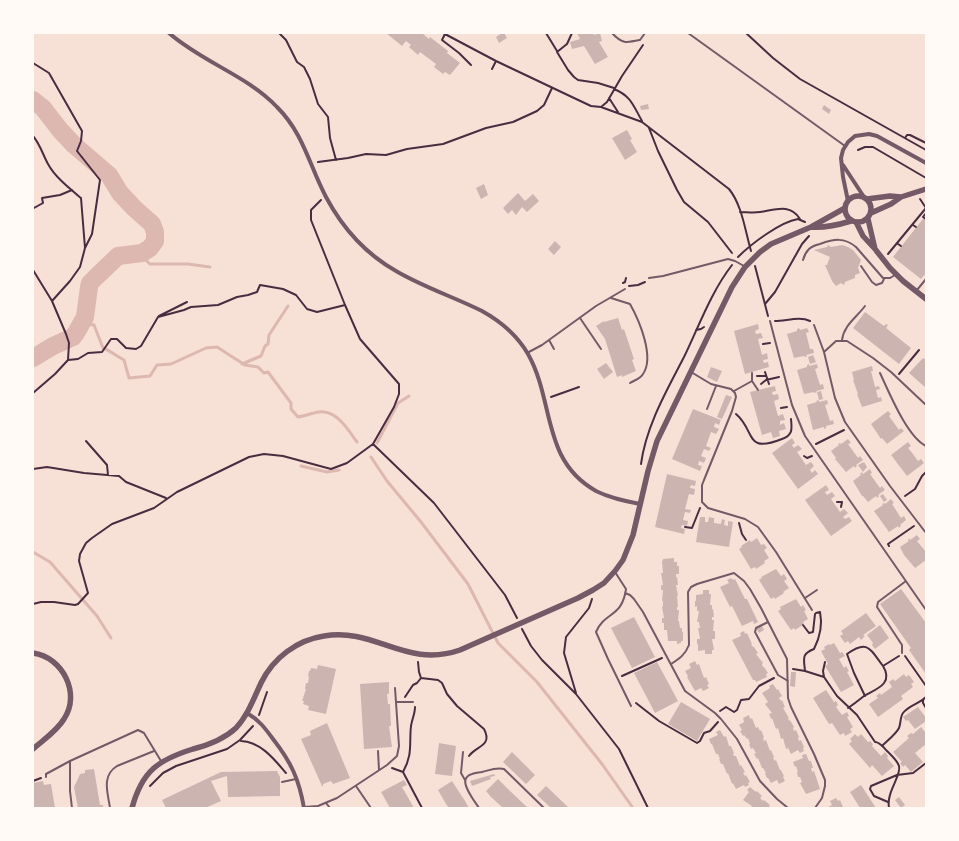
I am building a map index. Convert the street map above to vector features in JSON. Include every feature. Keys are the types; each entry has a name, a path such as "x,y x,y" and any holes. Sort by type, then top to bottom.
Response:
{"street":[{"path":"169,33 199,55 246,83 268,99 289,121 303,143 326,196 338,218 358,241 375,256 407,277 460,300 495,318 515,337 528,353 533,364 542,390 554,440 570,469 582,481 597,491 614,498 640,504"},
{"path":"848,201 843,177 841,154 845,146 855,136 873,134 926,163"},
{"path":"842,164 871,204 869,216 875,249"},
{"path":"811,228 824,228 854,221 862,222 869,216 901,197 926,189"},
{"path":"901,197 890,196 866,198 857,195 850,198 848,201 845,208 846,214 854,221 863,236 886,264 926,298"},
{"path":"132,808 143,780 151,770 161,762 178,754 207,745 222,738 236,727 247,713 262,682 278,660 298,644 316,638 333,635 352,635 405,652 426,656 441,655 460,650 578,598 604,582 615,572 627,553 657,441 732,287 745,266 756,255 771,244 811,228 845,208"},
{"path":"33,653 49,658 61,669 68,682 71,701 64,720 52,733 33,749"},
{"path":"247,713 259,721 281,748 292,765 297,778 304,808"}],"lane":[{"path":"612,33 619,40 624,42 640,40 645,33"},
{"path":"688,33 845,146"},
{"path":"803,260 807,252 813,246 842,239 856,247 884,279"},
{"path":"649,278 663,276 728,259 745,266"},
{"path":"861,266 872,282 876,285 882,283 884,279 890,278 896,274"},
{"path":"916,291 926,279"},
{"path":"528,353 625,290"},
{"path":"611,298 630,304 637,318 648,354 646,368 639,378 630,383"},
{"path":"842,340 843,333 847,326 866,306"},
{"path":"580,318 601,349"},
{"path":"770,321 794,410 805,436 926,610"},
{"path":"814,325 824,352 839,409 848,427 926,533"},
{"path":"549,340 554,349"},
{"path":"824,352 833,343 842,340 847,341 873,358 926,405"},
{"path":"690,372 716,386 734,391 752,381"},
{"path":"752,373 752,381 758,390"},
{"path":"880,373 892,401 916,437 926,446"},
{"path":"707,409 716,386"},
{"path":"734,391 736,399 706,475 701,493 702,502 704,505 713,510 738,516 752,522 764,534 812,610"},
{"path":"615,572 626,589 622,604 619,610 601,623 596,632 631,706"},
{"path":"671,664 683,656 689,645 688,592 691,587 734,573 750,588 787,658 788,698 825,780 826,786 822,798 815,808"},
{"path":"902,653 902,645 877,607 878,602 906,581"},
{"path":"805,598 818,590"},
{"path":"625,593 634,598 643,612 685,691 721,719 737,739 760,781 788,808"},
{"path":"768,622 756,628 755,632 778,675 788,681"},
{"path":"304,808 318,806 337,798 392,761 397,756 399,752 395,688"},
{"path":"397,702 413,702"},
{"path":"46,777 46,774 70,761 138,730 144,733 161,762"},
{"path":"110,808 107,786 108,774 117,766 155,751"},
{"path":"378,751 379,770"},
{"path":"463,752 461,773 465,780 467,790 479,808"},
{"path":"70,761 70,791 72,808"},
{"path":"465,780 467,776 473,774 498,768 504,769 544,808"},
{"path":"282,782 297,778"},
{"path":"356,786 371,808"},
{"path":"326,803 330,808"}],"path":[{"path":"279,33 286,40 297,62 304,67 310,79 318,104 328,117 330,138 336,160"},
{"path":"470,65 459,53 442,40 444,33 496,61 591,106 618,112 642,122 729,189 735,198 744,226"},
{"path":"546,33 568,70 574,77 584,81 598,83 625,95 632,103 642,122"},
{"path":"557,52 567,44 572,33"},
{"path":"746,33 773,58 800,79 926,150"},
{"path":"601,107 609,98 645,41"},
{"path":"492,69 496,61"},
{"path":"33,63 49,73 82,131 81,141 77,151 100,180 92,234 85,248 80,267 52,301"},
{"path":"311,163 366,154 386,156 407,149 443,144 486,128 513,122 537,111 544,105 552,88"},
{"path":"609,98 618,112"},
{"path":"648,126 658,151 684,202 708,222 732,254"},
{"path":"888,134 890,130"},
{"path":"905,138 907,135 910,135 926,144"},
{"path":"33,136 48,166 80,198 85,248"},
{"path":"858,150 864,146 873,147 926,178"},
{"path":"33,207 34,208 43,203 42,198 60,195 72,190"},
{"path":"33,604 47,602 78,604 87,595 88,591 79,558 86,543 112,524 150,510 166,498 211,474 249,457 264,454 283,456 331,469 347,463 373,444 394,407 399,394 398,384 360,339 311,220 311,210 326,196"},
{"path":"888,255 926,208 920,199"},
{"path":"740,212 758,212 784,209 794,211 800,219"},
{"path":"926,213 923,217 926,219"},
{"path":"765,304 775,292 802,244 810,236"},
{"path":"33,270 52,301 69,343 68,360 55,374 33,393"},
{"path":"620,284 625,282 626,278"},
{"path":"158,317 191,307 218,305 236,297 257,292 260,285 283,289 296,296 307,309 317,312 345,305"},
{"path":"760,287 770,321 783,322 802,319 808,320 814,325"},
{"path":"68,360 78,359 88,353 102,352 111,339 117,339 126,348 136,349 141,346 158,317 187,302"},
{"path":"696,330 704,327"},
{"path":"763,344 771,342"},
{"path":"896,377 918,350"},
{"path":"684,356 691,360"},
{"path":"765,372 769,384"},
{"path":"756,376 766,376"},
{"path":"760,386 767,380 779,377"},
{"path":"551,397 579,388"},
{"path":"781,408 788,406"},
{"path":"732,411 742,419 753,440 762,444 771,443 789,435 792,430 791,414 794,410"},
{"path":"818,444 848,427"},
{"path":"86,441 107,465 108,475"},
{"path":"804,456 808,458"},
{"path":"33,469 47,467 119,476 126,482 166,498"},
{"path":"906,500 903,497 915,489 926,472"},
{"path":"837,502 841,503 841,507"},
{"path":"685,527 692,528 698,511 704,505"},
{"path":"738,516 742,534 746,540"},
{"path":"888,546 888,544 909,530"},
{"path":"576,694 564,653 566,637 589,608 593,597 593,590"},
{"path":"803,626 807,632 812,632 816,616 812,610"},
{"path":"805,671 804,657 807,652 814,649 822,625 820,612 815,613"},
{"path":"848,708 881,687 885,682 887,674 884,666 869,648 864,646 856,648 847,654 865,696"},
{"path":"884,666 902,653 926,686"},
{"path":"618,678 654,661"},
{"path":"418,662 421,678"},
{"path":"825,662 823,671 824,677 837,696 857,715 875,742 879,742 892,755 899,765 900,771 889,794 889,808"},
{"path":"788,668 805,671 824,677"},
{"path":"720,712 726,707 734,712 737,710 741,700 749,699 759,686 778,675"},
{"path":"402,702 413,685 421,678"},
{"path":"421,678 438,680 442,683 447,694 457,706 484,729 487,734 486,741 483,746 471,754 462,765"},
{"path":"882,746 900,726 902,714 908,708 926,697"},
{"path":"923,700 926,708"},
{"path":"403,772 411,751 411,726 415,711 415,702 413,702"},
{"path":"631,706 636,703 659,721 697,743 700,741 704,733 710,731 721,719"},
{"path":"240,740 253,743 261,748 292,780"},
{"path":"888,802 874,796 871,786 897,775 913,773 926,763"},
{"path":"391,768 403,772 422,808"}],"building":[{"path":"386,33 422,33 429,39 430,37 448,51 447,53 460,63 450,75 445,72 443,74 434,67 436,64 420,52 418,55 409,47 411,45 406,41 402,46"},
{"path":"504,33 507,38 499,43 496,37"},
{"path":"577,33 593,33 594,35 600,33 602,41 599,42 608,57 595,64 584,46 572,49 570,42 580,39"},
{"path":"648,104 649,109 641,110 640,106"},
{"path":"824,105 831,110 829,114 822,109"},
{"path":"627,130 632,139 630,140 637,152 625,160 612,138"},
{"path":"484,184 488,195 481,199 476,188"},
{"path":"518,193 525,201 533,194 539,201 527,212 522,207 516,215 512,210 508,214 503,208"},
{"path":"926,215 926,276 924,275 921,279 893,257"},
{"path":"555,241 561,247 554,255 548,249"},
{"path":"828,245 831,247 842,245 848,247 853,250 861,260 858,268 860,273 855,275 855,278 845,282 844,285 841,283 836,286 832,281 825,265 827,265 830,257 814,250 827,247"},
{"path":"865,312 884,326 886,324 888,325 886,328 911,348 899,364 853,328"},
{"path":"618,318 622,330 624,329 634,359 632,360 636,371 622,377 622,375 617,377 605,339 596,326 604,321"},
{"path":"758,324 759,329 755,331 756,334 761,333 763,338 758,339 762,355 767,353 768,359 763,360 764,363 768,362 769,367 745,374 734,331"},
{"path":"799,328 800,330 807,328 809,332 806,333 810,349 813,349 814,353 806,355 807,357 804,356 794,358 787,334 797,331"},
{"path":"813,355 816,362 810,364 808,357"},
{"path":"923,358 926,360 926,388 909,373"},
{"path":"606,363 613,372 604,379 597,369"},
{"path":"809,364 809,366 817,364 818,368 815,369 820,385 823,384 824,389 814,393 804,394 797,370 807,367"},
{"path":"872,366 873,371 871,371 875,387 879,386 880,389 876,390 878,398 881,397 882,401 862,407 853,380 852,372"},
{"path":"711,367 722,371 717,382 707,377"},
{"path":"775,386 776,391 772,392 773,395 778,394 779,399 774,401 778,416 783,414 785,420 780,421 780,425 784,423 786,429 779,431 780,436 773,438 771,432 762,435 750,392"},
{"path":"821,391 823,399 819,400 817,392"},
{"path":"726,395 732,397 722,419 717,417"},
{"path":"819,400 819,402 827,400 828,404 825,405 830,421 833,420 834,424 826,426 824,429 824,427 813,430 807,405"},
{"path":"693,409 721,420 719,425 715,423 714,427 719,429 716,434 711,432 706,446 711,448 709,451 704,449 701,456 706,458 704,463 699,461 698,465 702,466 700,471 672,459"},
{"path":"888,411 891,414 889,416 899,430 901,428 904,431 887,444 882,438 881,439 871,424"},
{"path":"792,438 795,443 792,445 794,448 798,445 802,449 797,452 806,465 811,462 814,466 810,470 812,473 815,470 818,474 798,489 772,453"},
{"path":"848,439 851,443 848,444 858,458 860,456 863,460 856,465 857,466 855,468 854,466 846,472 835,459 836,458 831,451 839,445 838,444 841,444"},
{"path":"908,442 911,446 908,448 918,461 921,459 924,463 907,476 891,455"},
{"path":"864,462 867,467 863,472 858,465"},
{"path":"870,469 872,473 870,474 880,488 882,486 885,490 878,495 879,496 877,498 876,496 868,502 862,496 853,481 861,475 860,474 862,472 863,474"},
{"path":"667,474 696,481 695,486 691,485 690,488 695,489 694,495 689,494 685,509 691,510 690,513 685,512 683,520 688,521 687,526 682,525 681,528 685,529 684,534 655,527"},
{"path":"826,485 829,490 825,492 827,495 832,492 835,496 831,499 840,512 844,509 848,513 843,517 845,519 849,517 852,521 831,536 805,500"},
{"path":"883,494 887,500 884,502 880,496"},
{"path":"891,499 894,503 892,504 901,518 904,516 906,520 900,525 901,526 899,528 898,526 889,532 874,511"},
{"path":"700,517 705,517 705,522 708,522 709,517 714,518 714,523 721,524 722,519 725,520 724,525 728,526 728,521 733,522 729,547 696,542"},
{"path":"917,535 920,539 917,541 926,552 926,560 915,568 904,555 900,547 909,541 909,538 910,540"},
{"path":"757,538 761,545 764,544 767,548 764,550 769,558 764,561 765,563 756,569 755,567 751,569 739,549 750,540 751,542"},
{"path":"674,558 674,562 677,562 677,566 679,566 679,574 676,574 678,585 676,585 678,596 677,610 679,610 678,621 683,632 683,641 677,644 677,641 668,641 667,630 664,630 664,623 662,623 662,618 664,618 662,607 663,590 661,590 661,585 663,585 661,573 663,573 662,562 663,559"},
{"path":"776,569 781,576 784,574 787,579 784,581 789,588 775,599 774,597 771,599 759,580 762,578 761,577"},
{"path":"731,578 733,580 735,579 758,622 754,624 753,621 742,626 732,606 730,607 720,587 729,583 727,580"},
{"path":"901,589 926,623 926,674 909,650 911,648 880,604"},
{"path":"703,590 709,590 709,594 711,594 710,605 712,605 713,609 713,631 715,631 715,639 712,639 714,650 712,650 712,654 705,654 705,650 698,651 697,644 697,639 700,639 698,628 700,628 699,622 697,622 699,611 697,611 697,606 695,607 695,601 696,595 703,594"},
{"path":"796,599 801,607 803,605 806,610 804,611 808,619 803,622 804,624 795,630 794,628 791,630 778,611 781,609 780,607"},
{"path":"866,613 876,626 863,635 865,636 861,640 859,637 850,644 848,641 845,643 840,636 843,634 841,631"},
{"path":"634,617 655,657 632,668 611,628"},
{"path":"880,625 889,638 875,649 872,645 873,643 867,635"},
{"path":"762,626 764,630 759,633 756,628"},
{"path":"744,631 745,634 747,633 751,644 758,653 756,654 768,673 766,674 767,677 756,682 753,680 732,640 741,636 740,633"},
{"path":"834,643 840,653 842,652 845,656 839,659 844,668 846,666 849,671 847,672 854,685 841,692 825,666 828,664 821,651 825,649 824,647"},
{"path":"695,661 697,665 699,664 704,678 706,677 709,684 707,685 709,688 703,691 701,688 695,691 685,671 691,668 689,664"},
{"path":"657,662 678,701 655,713 634,673"},
{"path":"318,665 336,669 326,714 308,710 309,706 303,704 304,701 302,701 306,689 306,683 308,683 309,671 311,668 317,669"},
{"path":"791,672 796,672 795,687 790,686"},
{"path":"904,674 906,677 909,675 914,682 911,684 913,687 901,696 903,699 878,717 869,704 878,698 876,696 880,693 881,695 892,687 889,682 893,679 895,681"},
{"path":"389,682 389,694 387,694 388,704 390,704 391,726 389,726 392,747 364,749 360,684"},
{"path":"773,684 782,696 779,698 781,701 782,700 785,707 783,708 789,718 789,721 790,720 794,727 794,731 796,730 799,741 801,740 804,747 804,751 800,753 798,750 791,754 788,748 786,749 783,738 781,739 778,728 776,729 769,714 772,713 765,704 768,702 762,693"},
{"path":"826,690 834,702 836,701 838,705 836,707 842,715 847,712 849,716 847,717 853,727 850,729 852,732 845,736 844,733 840,735 832,723 829,724 813,698"},
{"path":"681,702 710,719 697,741 668,724"},
{"path":"918,707 926,718 926,721 915,729 908,720 906,721 903,717"},
{"path":"749,715 750,719 752,718 756,728 758,727 760,731 761,730 764,741 766,740 774,757 773,758 775,761 776,760 784,776 785,781 779,784 777,780 771,783 767,778 758,758 757,759 754,754 756,753 753,748 751,749 748,738 747,739 744,735 743,736 740,731 742,730 739,725 744,722 743,718"},
{"path":"327,723 350,778 333,784 331,781 323,784 322,786 301,739 311,735 310,731"},
{"path":"921,727 926,733 926,744 915,753 923,762 911,772 905,765 903,767 900,763 902,762 893,752 909,738 907,736 911,733 913,734"},
{"path":"720,730 724,737 726,736 734,756 736,756 740,766 741,765 745,772 743,773 750,782 748,783 749,785 745,787 744,785 736,789 733,783 732,784 728,773 727,774 723,764 721,764 718,754 716,754 711,744 709,739 718,735 716,732"},
{"path":"855,734 858,737 861,734 868,742 870,741 873,744 872,746 881,756 885,752 888,756 887,758 894,766 882,776 872,765 870,768 849,744 852,741 850,739"},
{"path":"439,743 456,746 452,776 435,774"},
{"path":"512,752 535,775 526,784 503,762"},
{"path":"806,754 809,761 811,761 813,768 811,768 812,772 814,771 820,789 806,794 800,783 802,782 800,777 798,777 796,766 795,767 793,762 803,758 802,755"},
{"path":"94,769 100,805 103,805 103,808 78,808 74,787 80,774 85,773 85,770"},
{"path":"277,771 280,777 280,796 228,797 227,776 211,781 221,801 205,808 166,808 162,800 221,772"},
{"path":"494,774 495,776 490,777 491,779 472,786 470,781"},
{"path":"498,779 528,808 503,808 491,797 486,791"},
{"path":"404,780 407,785 402,787 414,808 390,808 381,792"},
{"path":"43,781 44,785 51,784 55,808 33,808 33,783"},
{"path":"452,781 469,808 449,808 446,804 438,790"},
{"path":"861,785 876,808 860,808 850,792"},
{"path":"546,786 569,808 551,808 537,795"},
{"path":"750,787 762,796 760,798 770,805 769,806 771,808 750,808 752,806 743,800 749,792 747,790"},
{"path":"899,797 905,805 901,808 895,800"},
{"path":"836,798 838,801 840,800 843,807 826,808 832,805 830,801"}],"waterway":[{"path":"33,100 43,108 74,145 109,175 120,193 152,224 155,232 155,241 150,248 142,253 118,256 90,283 85,317 73,337 53,346 33,358"},
{"path":"138,253 150,264 188,264 210,267"},
{"path":"242,364 261,356 265,346 268,344 269,335 288,306"},
{"path":"82,323 94,325 103,348 124,360 129,378 150,376 157,365 171,364 206,348 217,347 245,365 258,367 264,373 268,372 291,403 291,409 298,417 319,412 331,414 337,417 357,442"},
{"path":"377,443 398,403 409,396"},
{"path":"371,457 387,481 421,522 468,584 498,643 537,682 602,764 633,808"},
{"path":"301,466 327,472 339,470"},
{"path":"33,552 50,562 97,616 111,638"}]}
